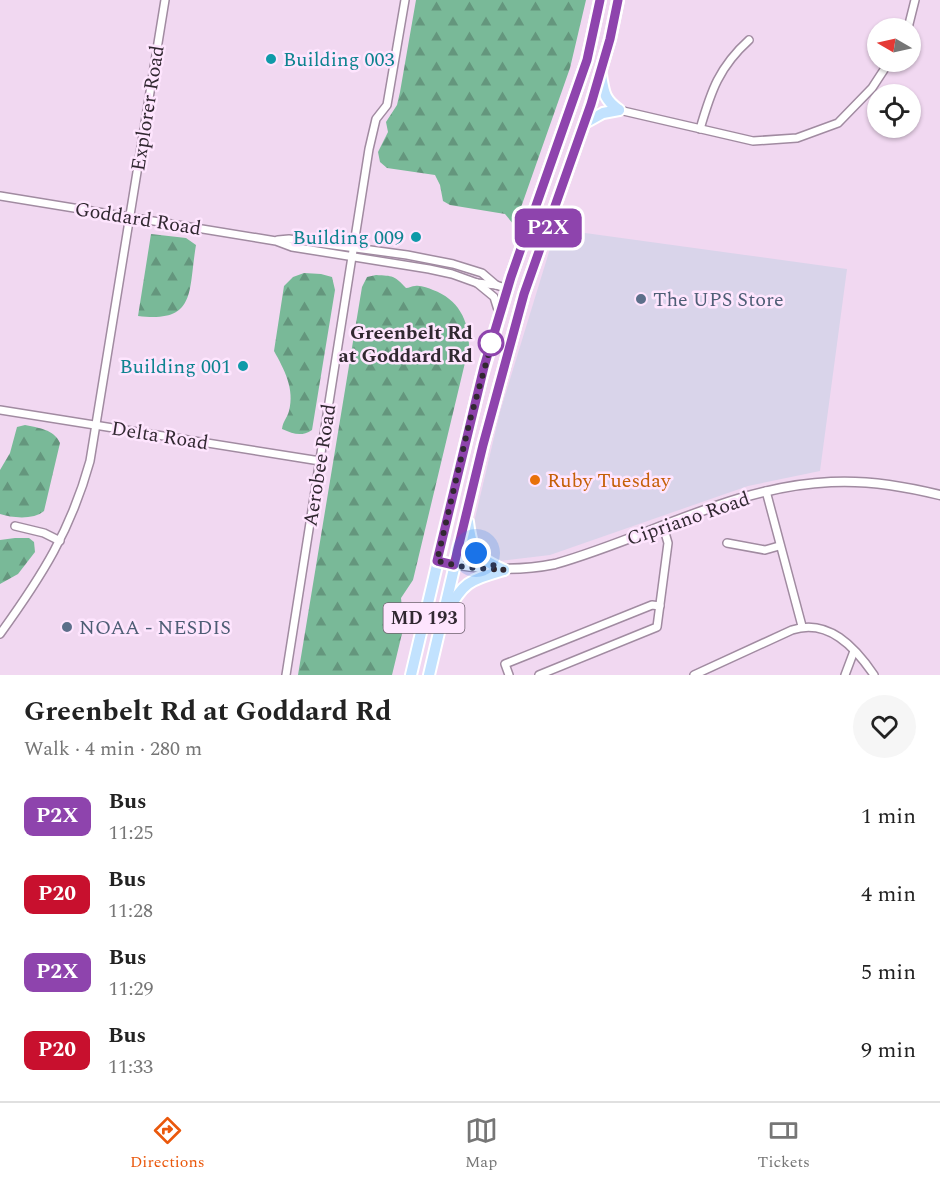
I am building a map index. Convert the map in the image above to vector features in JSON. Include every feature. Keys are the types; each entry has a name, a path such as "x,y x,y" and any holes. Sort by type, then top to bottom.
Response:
{"main road":[{"name":"MD 193","path":"411,675 470,420 508,289 587,60 600,0"},
{"name":"MD 193","path":"429,675 467,512 524,294 585,123 601,72 618,0"},
{"path":"601,72 604,96 619,110"},
{"path":"585,123 603,113 619,110"},
{"path":"467,512 470,540 476,553 486,562 504,570"},
{"path":"440,626 456,596 467,584 504,570"}],"street":[{"name":"Explorer Road","path":"0,634 33,589 60,541 82,488 96,425 165,0"},
{"name":"Aerobee Road","path":"286,675 373,127 387,105 405,0"},
{"path":"910,18 915,0"},
{"path":"700,129 711,92 720,74 735,53 749,40"},
{"path":"619,110 753,141 797,138 838,123 872,88 882,72"},
{"name":"Goddard Road","path":"0,196 276,241 292,247 453,264 482,273 496,285"},
{"name":"Goddard Road","path":"353,252 508,289"},
{"name":"Goddard Road","path":"477,283 494,297 500,314"},
{"name":"Delta Road","path":"0,410 320,461"},
{"name":"Cipriano Road","path":"437,561 454,565 523,570 561,562 719,505 766,491 829,482 862,481 895,485 940,495"},
{"path":"766,491 802,626"},
{"path":"15,526 60,541"},
{"path":"539,675 657,627 668,543 663,526"},
{"path":"727,543 765,550 779,546"},
{"path":"509,675 505,664 652,604 660,606"},
{"path":"694,675 802,626 815,626 837,635 874,675"},
{"path":"845,675 854,651"},
{"path":"714,667 717,675"}],"shaded area":[{"path":"556,229 847,269 820,471 748,486 550,555 500,561 490,559 480,550 472,531 500,412"}],"green space":[{"path":"416,0 586,0 570,68 519,213 518,225 514,225 505,214 450,205 443,201 440,185 435,175 387,168 380,162 378,152 388,132 386,122 397,105 400,92"},
{"path":"151,234 186,238 196,245 190,290 186,301 180,309 171,314 157,317 138,316"},
{"path":"304,273 332,277 335,290 312,430 304,434 297,434 282,429 289,411 291,395 285,372 274,351 284,286 293,277"},
{"path":"376,275 393,277 406,288 417,286 427,288 449,299 464,319 469,346 413,580 401,598 406,617 392,675 298,675 362,287 367,277"},
{"path":"25,425 50,432 60,443 44,511 29,517 0,514 0,470 10,453 17,427"},
{"path":"29,538 34,542 35,552 18,574 0,584 0,540"}],"bus line":[{"name":"P2X","path":"600,0 587,60 511,277 484,367 437,561 454,565 483,445 524,294 591,104 610,39 618,0"}],"place":[{"name":"Building 003","path":"271,59"},
{"name":"Building 009","path":"416,237"},
{"name":"The UPS Store","path":"641,299"},
{"name":"Greenbelt Rd at Goddard Rd","path":"491,343"},
{"name":"Building 001","path":"243,366"},
{"name":"Ruby Tuesday","path":"535,480"},
{"name":"NOAA - NESDIS","path":"67,627"}],"route":[{"path":"476,553 486,562 504,570 464,567 437,561 470,420 494,335 491,343"}]}
